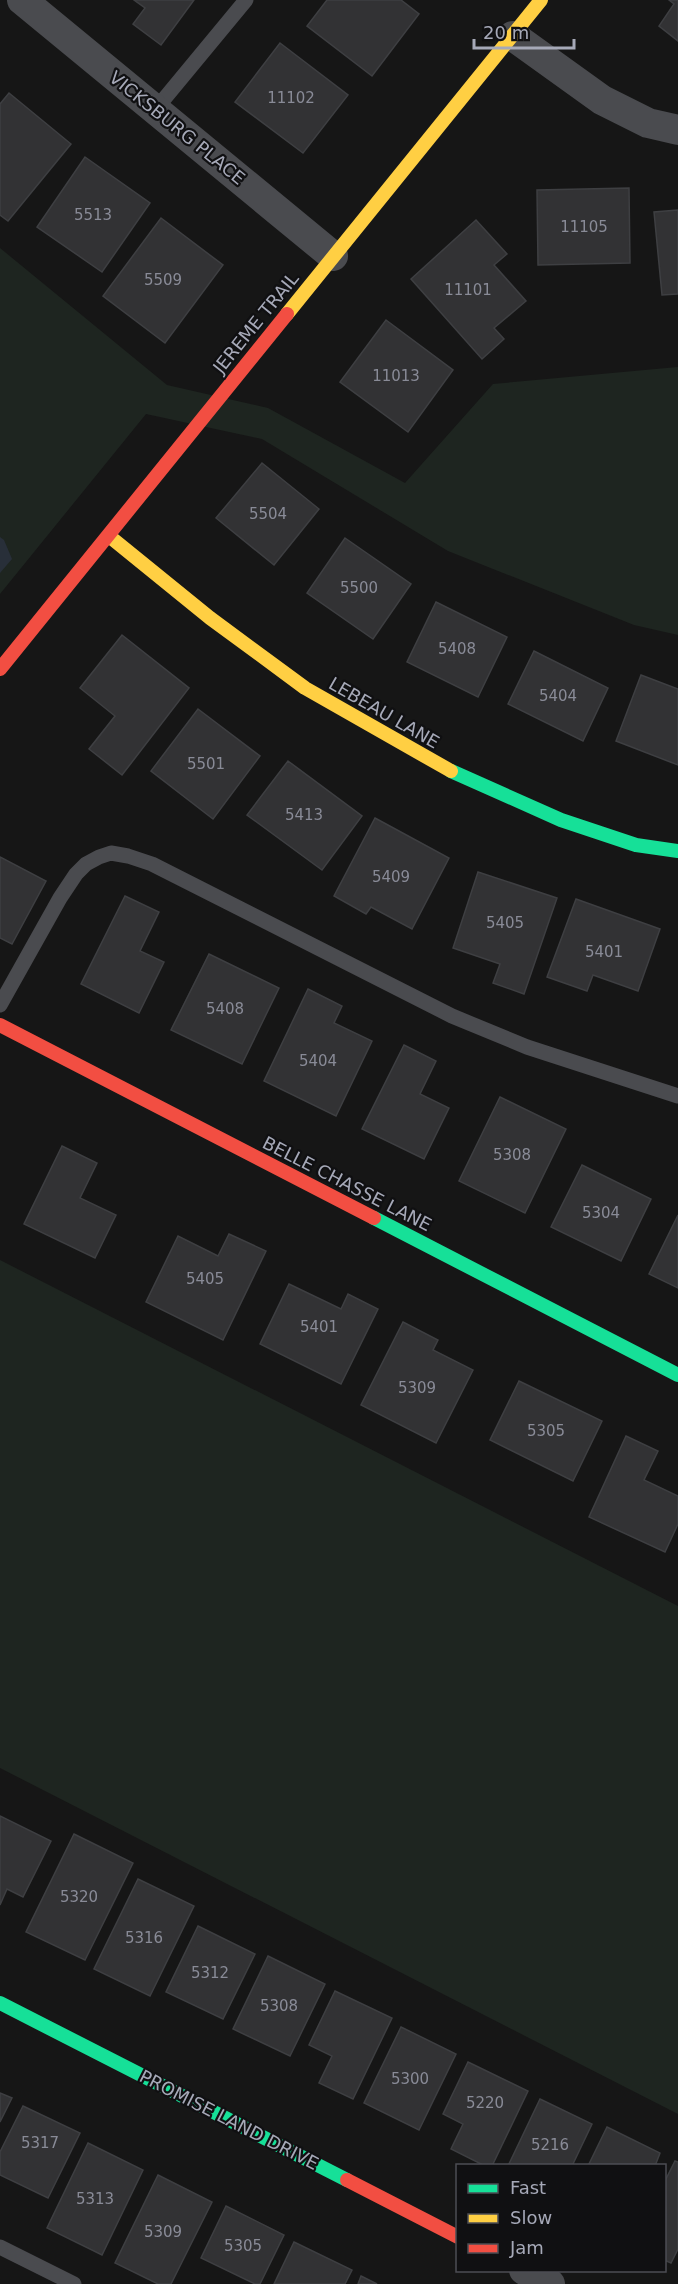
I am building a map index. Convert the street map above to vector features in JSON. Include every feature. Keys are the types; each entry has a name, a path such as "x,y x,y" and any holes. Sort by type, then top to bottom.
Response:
{"street":[{"name":"VICKSBURG PLACE","path":"22,0 333,256"},
{"name":"JEREME TRAIL","path":"0,669 541,0"},
{"path":"513,36 602,100 648,123 678,130"},
{"name":"LEBEAU LANE","path":"109,536 210,618 305,688 437,765 561,820 636,845 678,851"},
{"name":"BELLE CHASSE LANE","path":"0,1025 678,1375"},
{"name":"PROMISE LAND DRIVE","path":"0,2003 456,2236"},
{"path":"526,2272 550,2284"}],"lane":[{"path":"155,110 246,0"},
{"path":"0,1005 76,874 99,857 111,853 152,864 452,1016 527,1047 678,1096"},
{"path":"0,2247 74,2284"}],"shaded area":[{"path":"0,248 167,385 268,408 405,483 493,384 678,367 678,635 634,625 448,551 262,439 146,414 0,594"},
{"path":"0,537 4,540 12,559 0,573"},
{"path":"0,1260 678,1606 678,2114 0,1768"}],"building":[{"path":"134,0 194,0 161,45 133,24 145,8"},
{"path":"327,0 401,0 419,14 372,76 307,26"},
{"path":"669,0 678,0 678,41 659,26 674,4"},
{"path":"280,43 348,95 303,153 235,102"},
{"path":"9,93 71,144 8,221 0,215 0,104"},
{"path":"85,157 150,203 102,272 37,227"},
{"path":"629,188 630,263 538,265 537,190"},
{"path":"678,210 678,294 662,295 654,212"},
{"path":"161,218 223,265 165,343 103,296"},
{"path":"476,220 507,254 494,265 526,301 494,328 504,339 482,359 411,279"},
{"path":"386,320 453,370 408,432 340,382"},
{"path":"262,463 319,509 274,565 216,518"},
{"path":"345,538 411,584 373,639 307,593"},
{"path":"436,602 507,637 478,697 407,662"},
{"path":"122,635 189,688 122,775 89,749 115,716 80,688"},
{"path":"534,651 608,688 583,741 508,704"},
{"path":"641,675 678,689 678,765 616,741"},
{"path":"198,709 260,756 213,819 151,771"},
{"path":"288,761 362,816 322,870 247,815"},
{"path":"375,818 449,858 412,929 371,907 366,914 334,896"},
{"path":"0,857 46,881 12,944 0,938"},
{"path":"478,872 557,898 524,994 493,983 500,964 453,948"},
{"path":"125,896 159,912 140,951 164,962 139,1013 81,984"},
{"path":"576,899 660,929 638,991 593,975 587,991 547,977"},
{"path":"209,954 279,988 242,1064 171,1030"},
{"path":"308,989 342,1006 334,1023 372,1041 336,1116 264,1081"},
{"path":"404,1045 436,1061 420,1094 449,1108 424,1159 362,1129"},
{"path":"500,1097 566,1129 525,1213 459,1181"},
{"path":"62,1146 97,1163 80,1198 116,1215 95,1258 24,1224"},
{"path":"582,1165 651,1199 621,1261 551,1227"},
{"path":"678,1215 678,1288 649,1274"},
{"path":"229,1234 266,1251 223,1340 146,1302 178,1236 218,1256"},
{"path":"289,1284 341,1309 348,1294 378,1309 341,1384 260,1344"},
{"path":"403,1322 438,1340 433,1350 473,1370 436,1443 361,1405"},
{"path":"519,1381 602,1421 573,1481 490,1440"},
{"path":"626,1436 658,1451 644,1480 678,1496 678,1524 665,1552 589,1517"},
{"path":"0,1816 51,1841 23,1897 7,1889 0,1905"},
{"path":"74,1834 133,1863 85,1960 26,1932"},
{"path":"138,1879 194,1906 150,1996 94,1969"},
{"path":"198,1926 255,1954 223,2019 166,1992"},
{"path":"268,1956 325,1984 290,2056 233,2029"},
{"path":"335,1991 392,2018 353,2099 319,2083 332,2056 309,2045"},
{"path":"401,2027 456,2054 419,2130 364,2103"},
{"path":"468,2062 528,2091 493,2164 481,2164 451,2149 463,2124 443,2114"},
{"path":"0,2093 12,2098 0,2122"},
{"path":"540,2099 592,2124 573,2164 509,2164"},
{"path":"23,2106 80,2133 48,2198 0,2175 0,2152"},
{"path":"607,2127 660,2153 656,2164 589,2164"},
{"path":"88,2143 143,2170 102,2255 47,2228"},
{"path":"675,2161 678,2162 678,2249 671,2263 666,2261 666,2179"},
{"path":"158,2175 212,2202 171,2284 158,2284 115,2263"},
{"path":"226,2206 284,2235 260,2284 255,2284 201,2258"},
{"path":"294,2242 352,2270 345,2284 274,2284"},
{"path":"361,2276 377,2284 358,2284"}],"traffic: fast":[{"path":"451,771 561,820 636,845 678,851"},
{"path":"374,1218 678,1375"},
{"path":"0,2003 347,2180"}],"traffic: slow":[{"path":"287,314 541,0"},
{"path":"109,536 210,618 305,688 451,771"}],"traffic: jam":[{"path":"0,669 287,314"},
{"path":"0,1025 374,1218"},
{"path":"347,2180 456,2236"}]}
